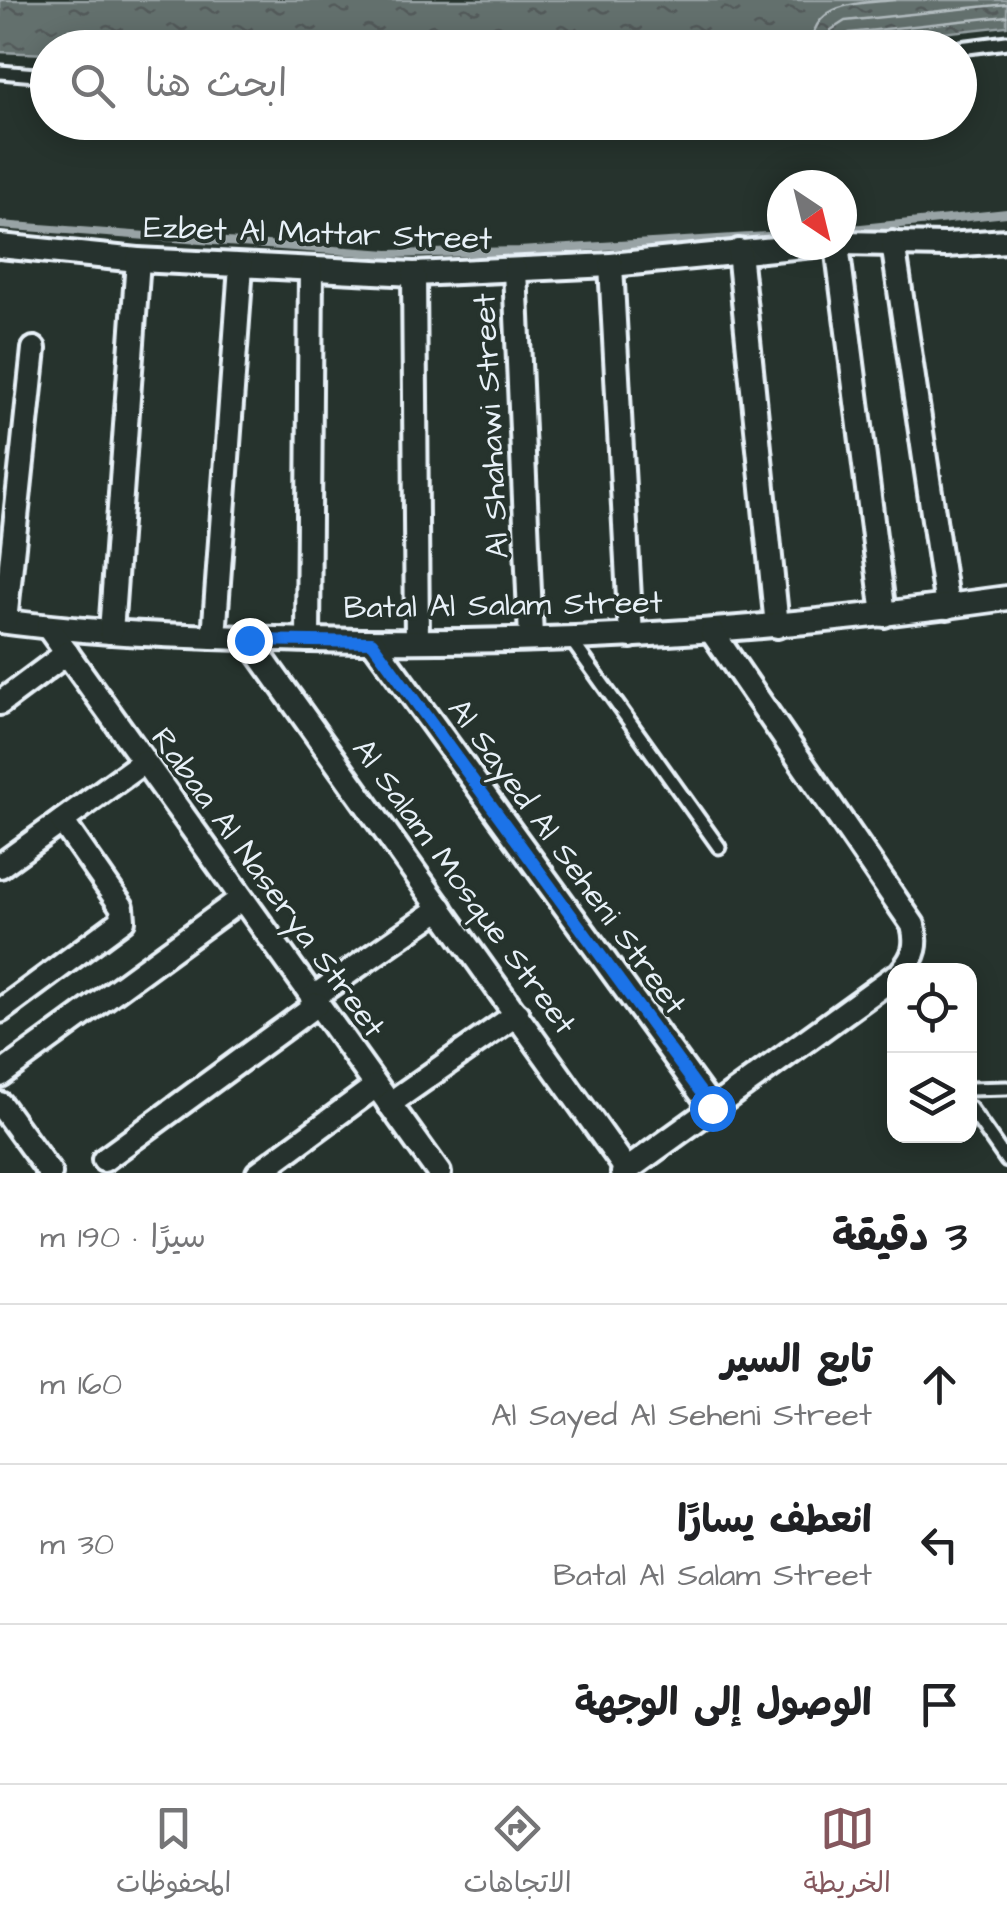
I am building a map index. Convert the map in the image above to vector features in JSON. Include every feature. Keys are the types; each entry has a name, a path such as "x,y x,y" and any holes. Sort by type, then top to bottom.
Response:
{"street":[{"path":"857,244 1007,241"},
{"path":"893,243 948,606"},
{"name":"Ezbet Al Mattar Street","path":"0,246 138,260 414,274 611,265 767,249"},
{"path":"738,251 776,626"},
{"path":"112,632 138,260"},
{"path":"841,260 884,615"},
{"path":"611,265 631,636"},
{"path":"214,637 242,266"},
{"path":"308,640 310,269"},
{"name":"Al Shahawi Street","path":"515,270 532,638"},
{"path":"414,274 417,641"},
{"path":"3,621 34,349"},
{"name":"Batal Al Salam Street","path":"3,621 249,640 417,641 712,632 1007,598"},
{"name":"Rabaa Al Naserya Street","path":"48,627 437,1172"},
{"path":"712,632 913,925 915,950 909,963"},
{"name":"Al Salam Mosque Street","path":"249,640 625,1172"},
{"name":"Al Sayed Al Seheni Street","path":"372,642 712,1108"},
{"path":"0,703 67,654"},
{"path":"0,866 143,762"},
{"path":"0,1011 123,920 122,906 62,821"},
{"path":"0,1074 242,898"},
{"path":"104,1160 441,908"},
{"path":"625,1172 887,982"},
{"path":"258,1173 517,1014"},
{"path":"0,1104 50,1173"}],"lane":[{"path":"977,46 1007,42"},
{"path":"0,72 30,74"},
{"path":"569,637 719,847"},
{"path":"977,1089 1007,1088"},
{"path":"977,1118 1007,1161"}],"water":[{"path":"0,0 1007,0 1007,26 970,30 30,30 30,53 0,52"}],"waterway":[{"path":"857,228 1007,213"},
{"path":"0,225 388,254 519,251 767,236"}],"route":[{"path":"249,640 372,642 712,1108"}]}
